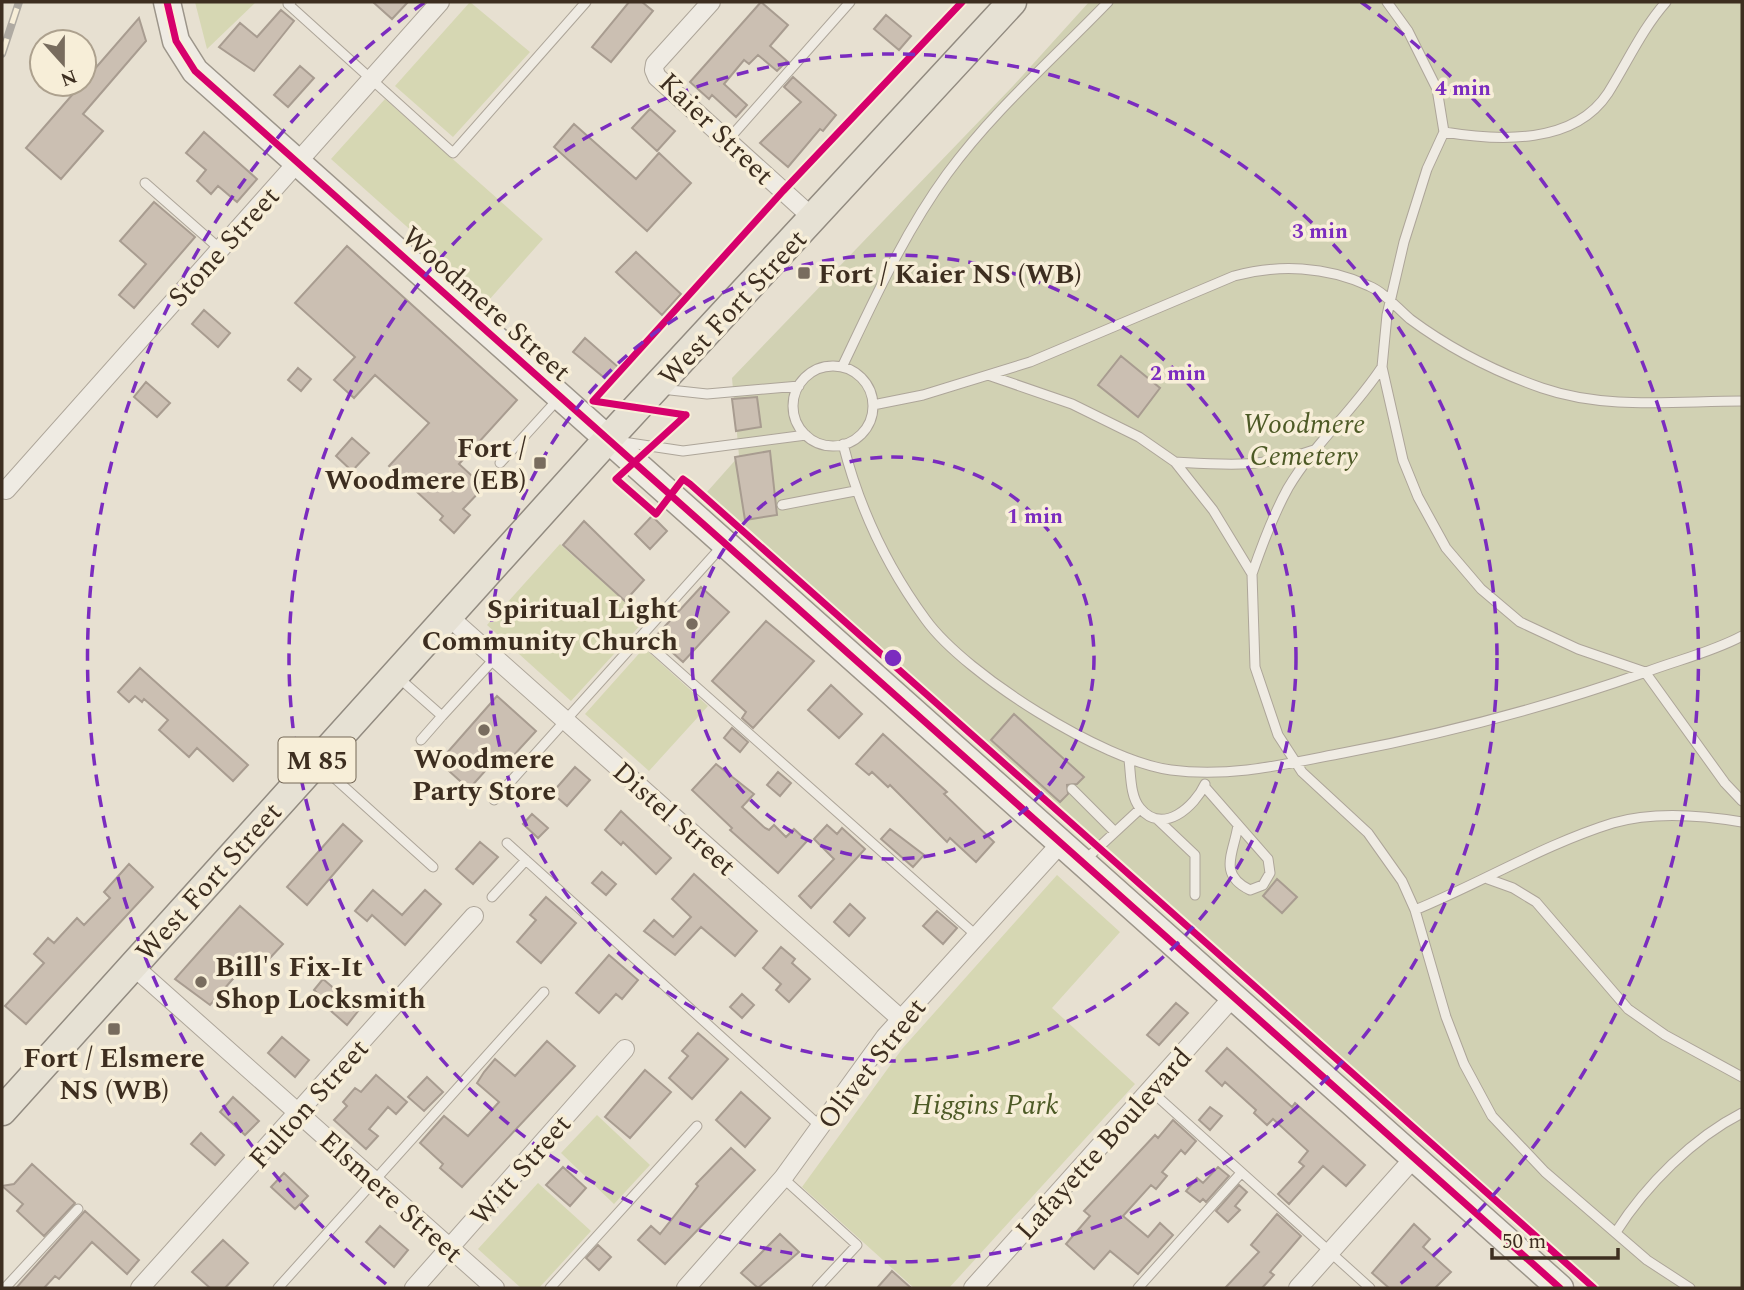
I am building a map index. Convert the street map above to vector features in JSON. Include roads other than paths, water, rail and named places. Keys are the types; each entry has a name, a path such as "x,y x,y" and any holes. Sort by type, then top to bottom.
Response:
{"main road":[{"name":"West Fort Street","path":"2,1111 608,439 1012,2"}],"street":[{"name":"Woodmere Street","path":"167,2 176,41 195,71 1560,1288"},
{"name":"Stone Street","path":"6,490 440,2"},
{"name":"Kaier Street","path":"711,2 656,64 654,71 657,77 814,219"},
{"name":"Distel Street","path":"448,615 902,1020"},
{"name":"Olivet Street","path":"686,1288 783,1178 885,1037 1061,843"},
{"name":"Fulton Street","path":"140,1288 474,916"},
{"name":"Elsmere Street","path":"132,965 495,1288"},
{"name":"Lafayette Boulevard","path":"973,1288 1233,997"},
{"name":"Witt Street","path":"414,1288 625,1049"},
{"path":"1298,1288 1413,1159"}],"lane":[{"path":"291,2 288,4 453,153 586,2"},
{"path":"727,141 850,2"},
{"path":"842,367 919,216 948,173 985,129 1108,2"},
{"path":"1387,2 1408,31 1437,89 1444,132 1423,181 1390,302 1382,367 1403,460 1418,497 1446,548 1481,589 1520,622 1588,653 1645,672 1725,783 1742,801"},
{"path":"1444,132 1493,137 1564,130 1584,118 1606,96 1666,2"},
{"path":"145,183 220,249"},
{"path":"873,405 923,395 1030,362 1137,319 1211,285 1259,269 1290,267 1337,275 1371,286 1412,320 1483,364 1543,388 1605,401 1742,401"},
{"path":"824,367 842,367 861,376 869,386 873,405 869,425 861,435 843,444 823,445 806,435 795,418 793,405 799,386 811,372 824,367"},
{"path":"1382,367 1360,400 1316,450 1288,488 1265,537 1252,574 1255,667 1278,735 1295,763 1368,833 1402,881 1415,910 1450,1029 1464,1064 1492,1116 1545,1172 1647,1260 1690,1288"},
{"path":"988,375 1040,391 1103,418 1139,437 1175,462 1213,510 1252,574"},
{"path":"655,389 707,394 799,386"},
{"path":"500,463 560,396"},
{"path":"608,439 683,451 806,435"},
{"path":"843,444 855,491 883,550 926,621 971,663 1043,716 1129,760 1169,770 1209,774 1295,763 1449,732 1552,705 1742,636"},
{"path":"1175,462 1237,466 1278,462 1316,450"},
{"path":"782,505 855,491"},
{"path":"494,800 724,543"},
{"path":"640,638 977,936"},
{"path":"421,740 495,658"},
{"path":"395,674 442,716"},
{"path":"1129,760 1132,792 1140,809 1157,819 1195,855 1195,895"},
{"path":"316,761 433,867"},
{"path":"1157,819 1180,816 1199,796 1209,774"},
{"path":"1203,786 1238,825 1268,859 1270,873 1263,885 1250,890 1237,884 1230,871 1238,825"},
{"path":"1072,789 1115,832"},
{"path":"1082,862 1140,809"},
{"path":"1415,910 1488,879 1563,842 1615,822 1675,815 1742,822"},
{"path":"507,843 821,1127"},
{"path":"492,897 526,860"},
{"path":"1488,879 1513,888 1536,902 1628,1009 1677,1042 1742,1077"},
{"path":"278,1288 544,992"},
{"path":"1150,1090 1370,1288"},
{"path":"1616,1232 1628,1214 1695,1144 1742,1113"},
{"path":"550,1288 697,1126"},
{"path":"1138,1288 1241,1172"},
{"path":"783,1178 857,1245 817,1288"},
{"path":"5,1288 78,1209"}],"railway":[{"path":"2,54 19,2"}],"place":[{"name":"Fort / Kaier NS (WB)","path":"804,273"},
{"name":"Fort / Woodmere (EB)","path":"540,463"},
{"name":"Spiritual Light Community Church","path":"692,624"},
{"name":"Woodmere Party Store","path":"484,730"},
{"name":"Bill's Fix-It Shop Locksmith","path":"201,982"},
{"name":"Fort / Elsmere NS (WB)","path":"114,1029"}],"park label":[{"name":"Woodmere Cemetery","path":"1304,439"},
{"name":"Higgins Park","path":"985,1104"}]}
